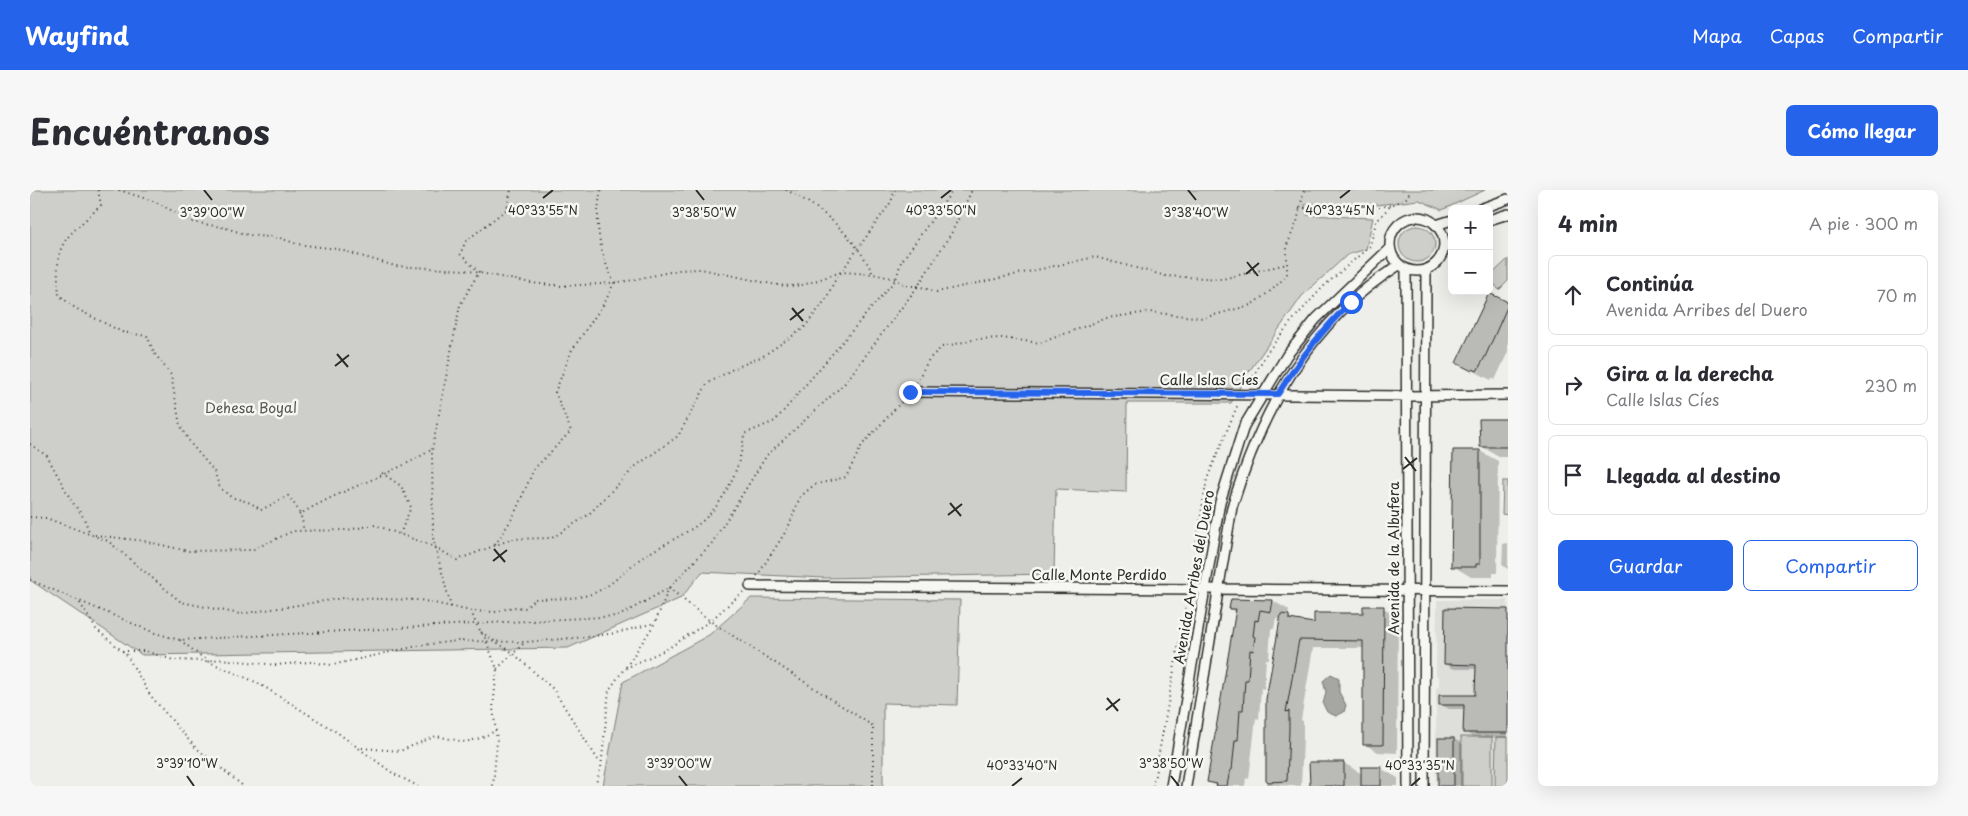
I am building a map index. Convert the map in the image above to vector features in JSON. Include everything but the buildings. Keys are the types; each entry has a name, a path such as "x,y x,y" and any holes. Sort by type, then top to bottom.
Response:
{"street":[{"path":"1491,205 1508,199"},
{"path":"1493,219 1508,214"},
{"path":"1421,218 1436,225 1447,236 1439,260 1426,270 1420,272 1402,267 1390,248 1392,232 1405,220 1421,218"},
{"path":"1436,225 1448,221"},
{"name":"Avenida Arribes del Duero","path":"1171,786 1220,502 1244,426 1261,394 1287,355 1316,319 1390,248"},
{"name":"Avenida Arribes del Duero","path":"1186,786 1232,506 1259,429 1299,360 1325,328 1379,278 1402,267"},
{"name":"Avenida de la Albufera","path":"1402,267 1408,396 1408,786"},
{"path":"1424,786 1426,270"},
{"name":"Calle Islas Cíes","path":"910,392 1408,396 1508,395"},
{"name":"Calle Monte Perdido","path":"750,586 1508,591"}],"path":[{"path":"98,190 101,205 62,243 56,264 59,294 76,308 122,332 147,336 155,354 171,375 180,425 191,444 214,472 220,488 231,497 251,503 262,510 288,496 298,506 299,515 303,523 303,531"},
{"path":"119,190 156,202 193,222 226,228 248,235 280,238 297,244 337,249 395,266 479,272 531,284 562,286 614,283 679,270 701,269 776,285 791,286 803,285 841,272 873,274 896,279 907,286 918,286 937,292 1095,257 1166,276 1222,279 1287,264"},
{"path":"479,272 460,254 466,241 506,209 511,190"},
{"path":"600,190 596,215 604,262 614,283"},
{"path":"786,190 809,201 859,248 873,274"},
{"path":"90,534 188,551 252,550 293,532 347,530 375,525 436,547 457,560 512,538 552,538 588,515 636,466 678,436 707,384 733,369 763,356 804,328 826,299 841,272 891,202 895,190"},
{"path":"30,518 46,518 108,541 181,602 240,614 343,598 420,600 471,611 494,612 513,607 526,608 534,599 583,596 597,592 650,552 697,525 714,508 727,490 742,454 744,434 775,422 896,279 901,262 953,190"},
{"path":"30,580 154,633 180,640 619,616 669,588 712,543 767,455 844,384 918,286 952,232 972,190"},
{"path":"624,669 667,649 710,621 750,586 788,528 800,497 814,485 846,477 862,445 910,392 929,360 942,347 977,339 1002,338 1040,343 1107,318 1149,312 1203,318 1251,305 1272,290 1287,275 1287,245 1298,222 1304,190"},
{"path":"1300,208 1380,207 1391,204"},
{"path":"451,607 433,538 432,450 460,304 479,272"},
{"path":"495,545 513,516 534,469 571,431 555,392 572,350 604,302 614,283"},
{"path":"30,444 47,456 71,500 84,518 90,534"},
{"path":"299,515 323,500 352,489 382,473 406,466 432,450"},
{"path":"382,473 401,486 411,507 400,534"},
{"path":"669,588 710,621 873,726 874,786"},
{"path":"595,786 601,764 609,690 655,623 669,588"},
{"path":"80,603 96,629 122,651 150,695 194,746 243,786"},
{"path":"471,611 497,669 493,708 496,731 493,786"},
{"path":"122,651 145,652 173,660 207,661 220,659 276,665 310,662 332,665 422,645 486,641 525,642 616,633 655,623"},
{"path":"481,632 514,653 553,688 601,764"},
{"path":"180,640 207,661 258,683 360,748 394,774 418,786"},
{"path":"497,669 525,642"},
{"path":"360,748 400,751 436,736 465,742 481,738 496,731"}],"shaded area":[{"path":"1437,600 1508,600 1508,786 1436,786 1436,689 1439,686 1439,677 1436,675"},
{"path":"1331,674 1339,678 1339,692 1346,705 1344,712 1336,716 1327,712 1323,704 1326,692 1323,681"}],"green space":[{"name":"Dehesa Boyal","path":"30,190 1485,190 1453,205 1448,205 1448,207 1442,210 1419,200 1376,205 1305,204 1307,215 1373,218 1366,249 1347,255 1302,296 1248,373 1231,403 1127,403 1126,492 1056,489 1054,574 824,578 702,572 681,598 568,648 142,655 30,580"},
{"path":"1417,226 1424,227 1430,231 1434,237 1434,251 1430,257 1424,261 1417,262 1410,261 1404,257 1400,251 1399,244 1400,237 1404,231 1410,227"},
{"path":"1508,259 1508,281 1499,290 1493,282 1493,273"},
{"path":"1503,481 1508,481 1508,515 1502,514"},
{"path":"751,598 960,600 957,705 883,703 883,786 603,786 623,682 709,635"},
{"path":"1461,737 1492,737 1492,786 1461,786"},
{"path":"1496,737 1508,737 1508,786 1495,786"}],"route":[{"path":"910,392 1278,394 1299,360 1325,328 1351,302"}]}
